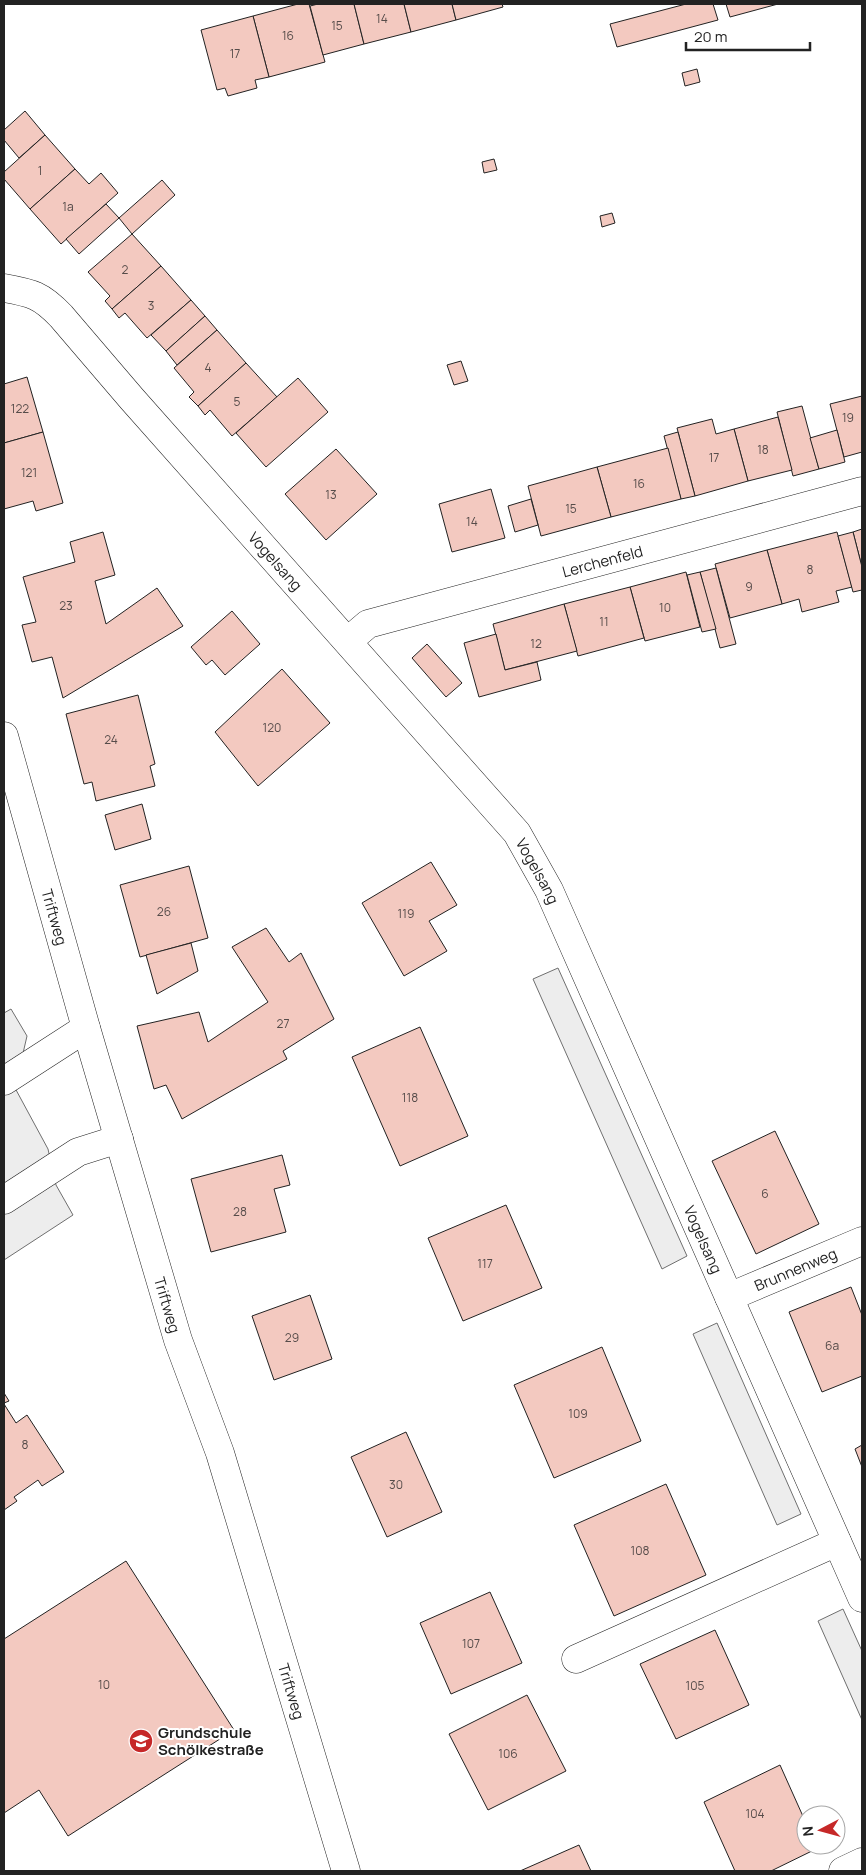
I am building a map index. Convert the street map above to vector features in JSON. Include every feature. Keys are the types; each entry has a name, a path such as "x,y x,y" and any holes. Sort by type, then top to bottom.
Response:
{"street":[{"name":"Vogelsang","path":"4,288 30,292 51,305 517,833 549,890 862,1598"},
{"name":"Lerchenfeld","path":"348,641 368,624 862,491"},
{"name":"Triftweg","path":"4,736 86,1028 178,1340 220,1453 346,1871"},
{"path":"4,1081 86,1028"},
{"path":"4,1200 78,1152 119,1139"},
{"name":"Brunnenweg","path":"729,1296 862,1241"},
{"path":"576,1659 837,1542"},
{"path":"843,1871 862,1862"}],"shaded area":[{"path":"558,968 687,1256 662,1269 533,979"},
{"path":"11,1009 27,1036 15,1088 48,1149 56,1185 73,1215 4,1260 4,1013"},
{"path":"717,1323 801,1514 777,1525 693,1334"},
{"path":"843,1609 862,1651 862,1720 818,1621"}],"building":[{"path":"298,4 309,4 325,62 269,77 253,16"},
{"path":"318,4 354,4 364,44 323,55 310,6"},
{"path":"354,4 404,4 411,32 364,44"},
{"path":"404,4 452,4 456,20 411,32"},
{"path":"452,4 502,4 503,7 456,20"},
{"path":"686,4 713,4 718,20 617,47 610,24"},
{"path":"726,4 778,4 730,17"},
{"path":"253,16 269,77 255,80 257,88 228,96 225,88 217,90 201,30"},
{"path":"697,69 700,82 685,86 682,73"},
{"path":"25,111 45,135 19,158 4,140 4,130"},
{"path":"45,135 75,169 30,209 4,179 4,172"},
{"path":"494,159 497,170 484,173 482,162"},
{"path":"75,169 89,184 101,173 118,193 61,244 30,209"},
{"path":"162,180 175,195 132,234 119,218"},
{"path":"106,204 119,218 79,254 66,239"},
{"path":"612,213 615,223 602,227 600,216"},
{"path":"132,234 161,266 112,309 105,301 110,296 88,272"},
{"path":"161,266 191,300 147,338 125,313 119,318 112,309"},
{"path":"191,300 205,316 166,351 151,335"},
{"path":"205,316 217,330 177,365 166,351"},
{"path":"217,330 246,363 198,406 189,397 194,392 174,368"},
{"path":"461,361 468,381 454,385 447,365"},
{"path":"246,363 277,397 232,436 210,410 205,415 198,406"},
{"path":"27,377 43,432 4,443 4,384"},
{"path":"298,378 328,412 266,467 236,433"},
{"path":"862,396 862,452 844,457 830,404"},
{"path":"802,406 819,469 793,476 777,412"},
{"path":"778,417 792,470 748,481 734,429"},
{"path":"712,419 716,434 734,429 748,481 695,496 677,428"},
{"path":"837,430 845,462 819,469 810,438"},
{"path":"43,432 63,503 36,511 33,501 4,509 4,443"},
{"path":"678,432 695,496 681,499 664,436"},
{"path":"668,448 681,499 611,517 597,467"},
{"path":"336,449 377,494 326,540 285,494"},
{"path":"597,467 611,517 541,536 528,486"},
{"path":"491,489 505,538 452,552 439,504"},
{"path":"531,499 538,525 515,532 508,506"},
{"path":"862,529 862,567 853,532"},
{"path":"103,532 115,575 95,581 106,624 157,588 183,626 63,698 52,657 32,662 22,625 36,622 23,577 75,562 70,542"},
{"path":"837,532 852,587 836,591 839,602 802,612 799,599 782,604 767,550"},
{"path":"853,532 862,567 862,590 853,592 838,536"},
{"path":"767,550 782,604 730,618 715,564"},
{"path":"716,568 736,644 720,648 700,572"},
{"path":"686,572 700,627 645,641 630,587"},
{"path":"700,572 716,629 702,632 687,575"},
{"path":"630,587 644,638 578,656 564,604"},
{"path":"564,604 577,651 505,670 493,624"},
{"path":"232,611 260,644 225,675 212,660 206,665 191,647"},
{"path":"496,634 505,670 537,662 541,680 479,697 464,643"},
{"path":"427,644 462,683 446,697 412,658"},
{"path":"282,669 330,723 258,786 215,732"},
{"path":"138,695 155,764 150,766 155,786 96,801 92,782 84,784 66,714"},
{"path":"142,804 151,839 115,850 105,815"},
{"path":"431,862 457,905 429,921 447,951 404,976 362,903"},
{"path":"189,866 208,938 140,957 120,885"},
{"path":"266,928 289,962 301,953 334,1019 283,1051 287,1059 182,1119 166,1085 154,1089 137,1026 199,1012 208,1042 268,1002 232,947"},
{"path":"191,943 198,971 157,994 146,955"},
{"path":"420,1027 468,1136 400,1166 352,1057"},
{"path":"775,1131 819,1224 756,1254 712,1161"},
{"path":"282,1155 290,1185 274,1189 286,1232 211,1252 191,1179"},
{"path":"506,1205 542,1288 463,1321 428,1238"},
{"path":"851,1287 862,1315 862,1376 822,1392 789,1312"},
{"path":"310,1295 332,1359 274,1380 252,1316"},
{"path":"602,1347 641,1441 554,1478 514,1385"},
{"path":"4,1393 9,1401 4,1403"},
{"path":"4,1404 16,1423 27,1415 64,1472 42,1486 38,1480 14,1497 17,1501 4,1510"},
{"path":"406,1432 442,1512 387,1537 351,1457"},
{"path":"862,1445 862,1467 855,1449"},
{"path":"666,1484 706,1575 614,1616 574,1525"},
{"path":"126,1561 234,1730 68,1836 39,1790 4,1813 4,1639"},
{"path":"490,1592 522,1663 451,1694 420,1623"},
{"path":"715,1630 749,1705 676,1739 640,1664"},
{"path":"527,1695 566,1771 488,1810 449,1734"},
{"path":"780,1765 798,1805 796,1805 796,1855 804,1855 771,1871 735,1871 704,1802"},
{"path":"579,1845 591,1871 520,1871"}],"place":[{"name":"Grundschule Schölkestraße","path":"141,1741"}]}
